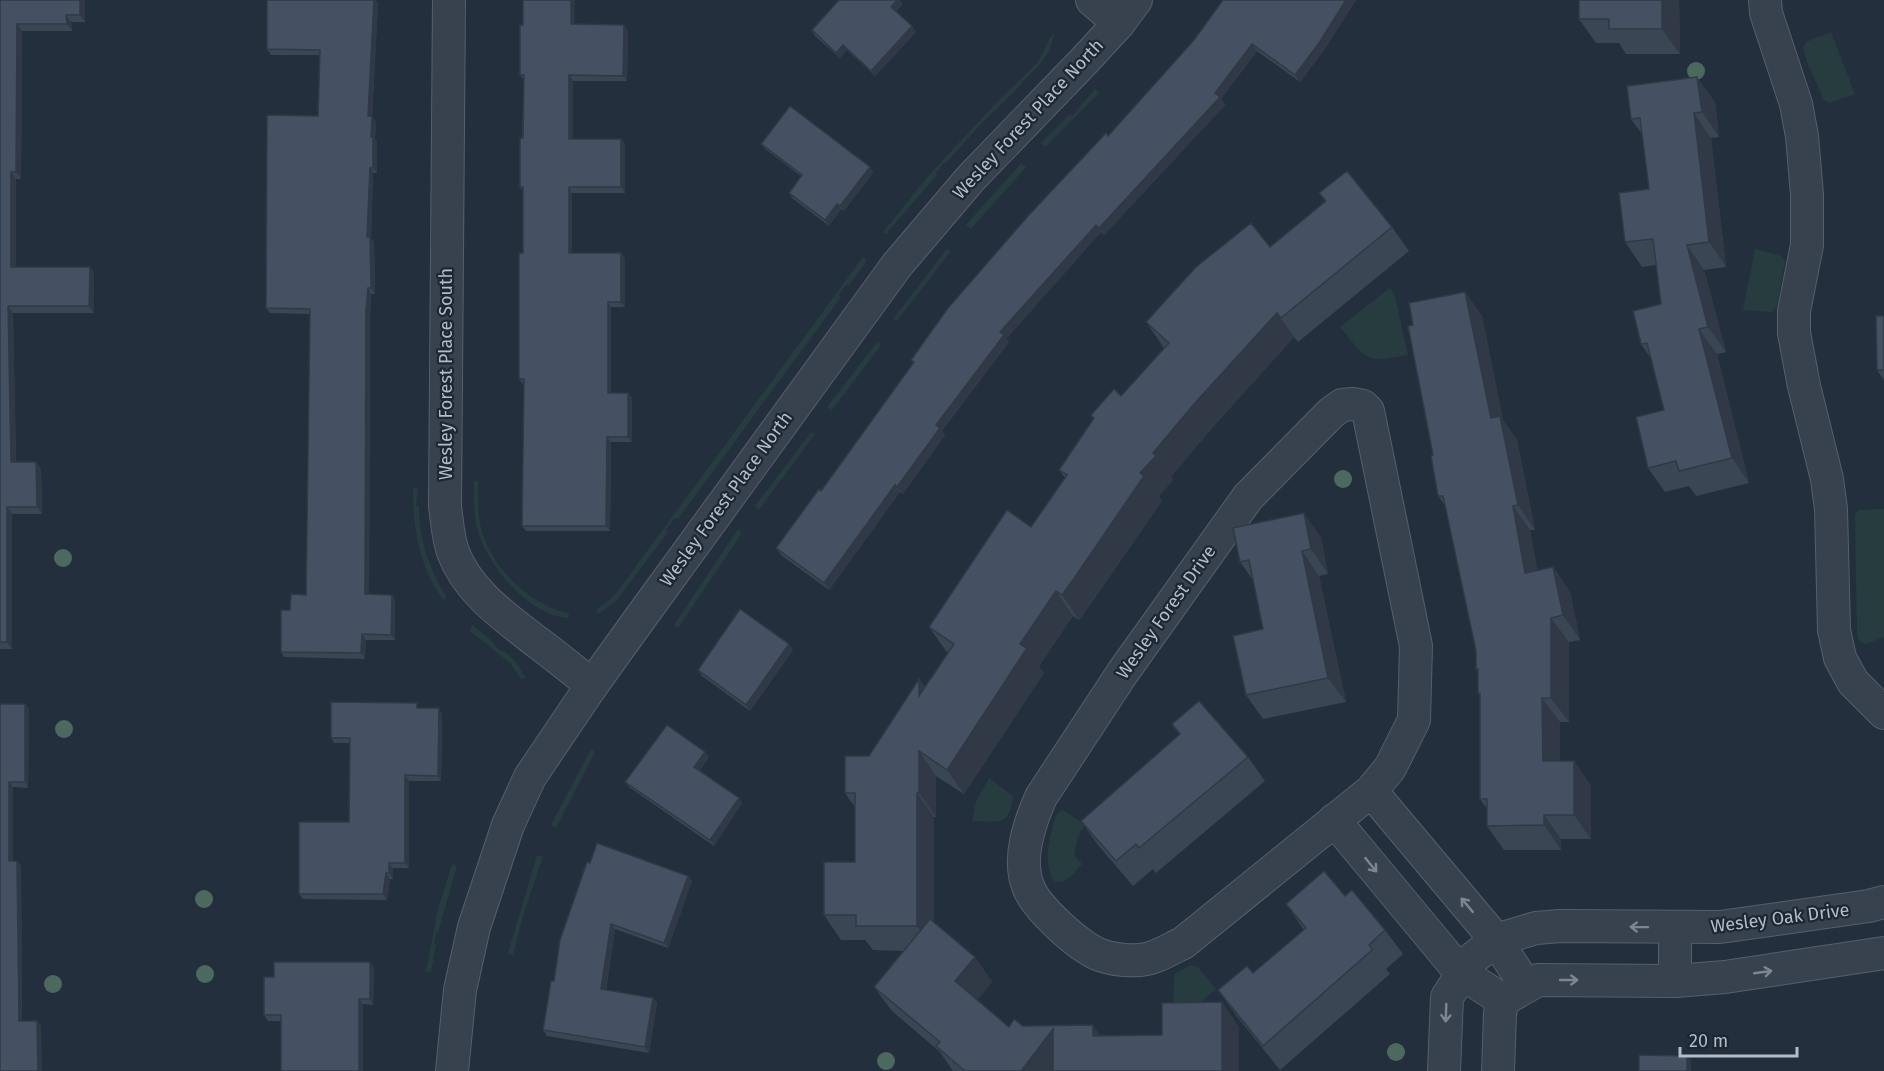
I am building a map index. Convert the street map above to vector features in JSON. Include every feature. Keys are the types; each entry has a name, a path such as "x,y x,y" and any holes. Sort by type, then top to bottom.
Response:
{"street":[{"name":"Wesley Forest Place South","path":"449,0 445,506 448,529 453,551 480,595 499,614 592,685"},
{"path":"1092,0 1127,12"},
{"path":"1765,0 1766,13 1796,104 1802,136 1807,195 1807,244 1794,311 1794,333 1804,386 1827,479 1834,630 1840,658 1853,682 1884,713"},
{"name":"Wesley Forest Place North","path":"452,1071 460,990 474,927 508,825 530,777 592,685 724,500 897,265 971,178 1127,12"},
{"name":"Wesley Forest Drive","path":"1353,404 1363,406 1368,411 1416,646 1414,720 1390,768 1371,791 1183,943 1143,960 1120,959 1099,954 1084,945 1050,919 1028,887 1024,864 1026,841 1041,797 1123,672 1248,497 1331,412 1342,405 1353,404"},
{"path":"1371,791 1496,940 1515,993"},
{"path":"1334,820 1461,973 1515,993"},
{"name":"Wesley Oak Drive","path":"1444,1071 1447,997 1472,959 1496,940 1536,928 1560,926 1720,927 1884,902"},
{"path":"1675,928 1675,981"},
{"path":"1498,1071 1500,1013 1515,993 1538,980 1675,981 1725,977 1884,953"}],"green space":[{"path":"1831,32 1855,94 1829,103 1824,100 1807,62 1803,47 1806,42"},
{"path":"1054,34 1049,50 1038,67 944,163 936,173 937,175 886,234 883,232 929,175 1038,62"},
{"path":"1095,89 1099,93 1045,147 1041,143 1070,114 1072,116"},
{"path":"1021,163 1026,167 971,229 966,225"},
{"path":"947,249 951,251 897,321 893,319"},
{"path":"1755,249 1781,256 1785,261 1777,305 1772,312 1743,310"},
{"path":"863,257 867,261 849,285 847,284 839,294 841,297 678,519 675,518 666,530 668,532 617,600 598,614 596,610 614,596"},
{"path":"1390,288 1395,297 1408,355 1375,359 1362,353 1340,327"},
{"path":"877,342 881,345 832,410 827,407"},
{"path":"811,432 815,434 759,510 755,506"},
{"path":"474,481 478,481 481,528 493,557 526,593 554,609 569,613 568,618 553,615 538,608 524,598 499,571 489,556 477,527 474,510"},
{"path":"413,488 418,488 416,506 419,506 423,543 435,576 447,598 443,600 428,574 419,547 414,518"},
{"path":"1884,509 1884,637 1866,644 1859,641 1857,637 1855,514 1859,510"},
{"path":"738,529 742,533 678,628 674,625"},
{"path":"473,625 495,644 494,646 515,661 526,678 521,679 510,663 469,630"},
{"path":"591,749 595,752 556,828 551,825"},
{"path":"989,778 1013,796 1009,813 1005,818 995,822 972,821 976,802"},
{"path":"1063,810 1085,825 1078,836 1074,855 1082,864 1070,877 1058,882 1054,881 1050,873 1048,849 1055,817"},
{"path":"537,855 543,857 523,916 513,955 508,953"},
{"path":"452,864 457,866 438,932 436,932 431,972 426,972 437,913"},
{"path":"1191,965 1198,967 1216,989 1192,1009 1173,1011 1174,974"}],"building":[{"path":"0,0 80,0 80,15 66,15 67,24 17,24 16,172 11,172 11,267 90,267 89,306 8,306 11,462 36,462 37,507 7,507 7,642 0,642"},
{"path":"267,0 374,0 368,116 372,116 373,168 370,168 367,237 370,237 371,288 368,288 366,310 365,594 392,595 391,635 362,634 361,653 281,652 281,610 290,610 291,594 306,595 310,309 266,308 267,115 318,116 320,50 267,49"},
{"path":"523,0 571,0 571,24 624,25 623,76 569,75 569,139 621,139 621,187 569,187 569,253 621,253 621,302 608,302 608,393 628,393 628,437 607,437 606,526 522,526 524,379 519,379 519,253 523,253 520,138 523,138 524,75 520,75 520,25 523,25"},
{"path":"839,0 897,0 891,7 912,26 871,71 843,45 836,53 812,30"},
{"path":"1223,0 1346,0 1319,43 1295,75 1252,44 1215,93 1220,97 1099,228 1096,225 1000,332 1004,335 936,425 940,428 897,487 895,485 824,583 776,548 819,489 821,491 914,362 911,360 948,308 1028,216 1106,133 1108,136 1194,40"},
{"path":"1579,0 1662,0 1662,29 1609,29 1609,19 1579,19"},
{"path":"1697,77 1702,112 1694,113 1709,242 1687,245 1708,327 1699,329 1732,458 1679,471 1676,461 1648,468 1636,417 1664,410 1647,343 1641,344 1633,311 1661,304 1653,239 1625,242 1619,193 1649,189 1640,118 1631,119 1627,86"},
{"path":"790,106 870,167 840,206 837,204 825,220 789,193 802,175 761,144"},
{"path":"1347,171 1392,227 1281,318 1277,313 1153,453 1156,456 1140,473 1144,476 1075,577 1062,595 1056,591 1020,644 1027,648 947,770 919,751 917,926 856,926 856,915 824,915 824,862 855,862 855,793 845,793 845,756 869,756 919,679 919,696 954,644 929,627 1007,510 1031,527 1067,475 1059,470 1094,418 1091,415 1114,389 1121,396 1169,343 1146,322 1196,267 1251,223 1270,247 1326,201 1319,193"},
{"path":"1465,292 1491,418 1500,416 1518,505 1513,506 1525,573 1553,567 1563,615 1551,618 1551,698 1542,698 1543,761 1574,761 1574,815 1544,815 1544,825 1487,826 1487,799 1480,799 1480,693 1478,693 1476,651 1443,496 1438,496 1431,456 1433,455 1408,326 1413,325 1409,303"},
{"path":"1876,316 1884,316 1884,370 1877,370"},
{"path":"1304,513 1311,549 1302,551 1328,678 1246,695 1233,636 1263,629 1249,560 1240,562 1233,528"},
{"path":"740,609 789,644 746,705 698,670"},
{"path":"1199,701 1248,757 1139,848 1136,844 1116,861 1081,821 1180,734 1172,724"},
{"path":"331,702 417,703 417,708 439,708 438,776 405,775 405,863 389,863 389,873 386,873 383,894 299,894 299,822 349,822 350,738 331,738"},
{"path":"0,704 25,704 25,782 9,782 9,861 17,861 19,1021 37,1021 38,1071 0,1071"},
{"path":"667,725 705,752 694,767 739,798 710,840 625,782"},
{"path":"597,843 688,876 664,943 611,924 601,989 653,998 645,1047 543,1030 560,940 587,862 590,863"},
{"path":"1324,871 1345,896 1352,890 1385,930 1369,945 1372,950 1263,1046 1218,990 1247,966 1253,973 1306,928 1286,904"},
{"path":"930,919 975,957 955,981 1009,1027 1014,1019 1023,1026 1093,1025 1093,1036 1162,1035 1162,1003 1222,1002 1222,1071 1053,1071 1053,1029 1021,1071 965,1071 936,1046 940,1042 874,987"},
{"path":"274,962 370,962 370,999 359,999 359,1071 281,1071 281,1015 264,1015 264,977 274,977"},
{"path":"1639,1055 1687,1056 1687,1071 1639,1071"}]}
